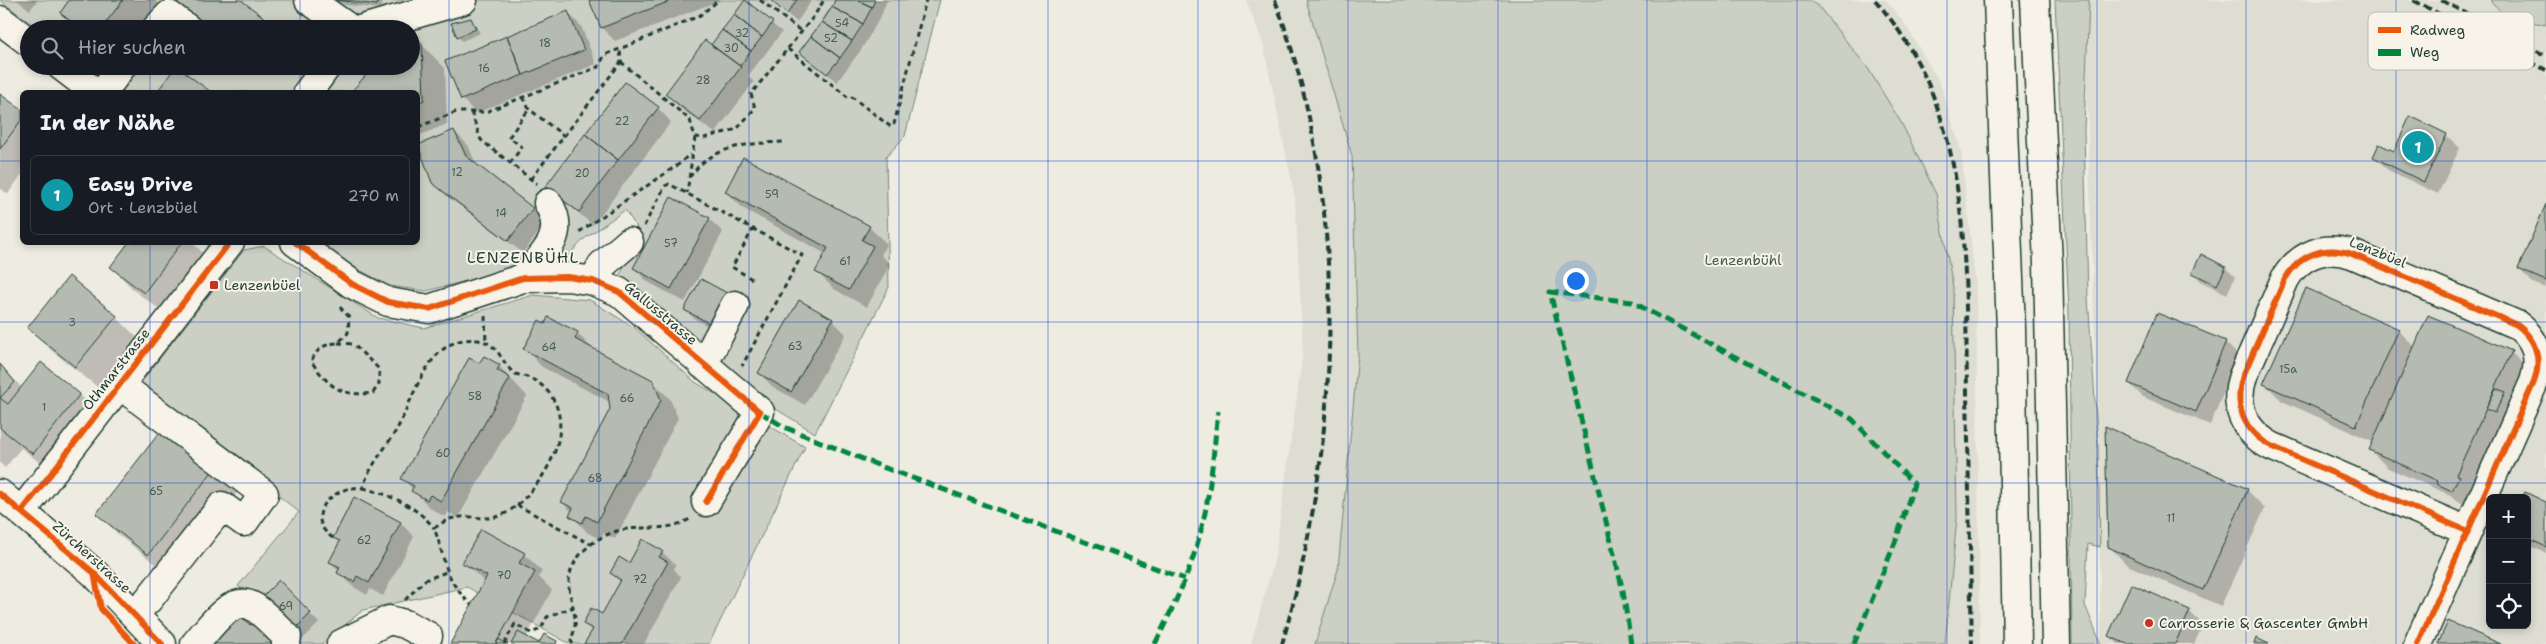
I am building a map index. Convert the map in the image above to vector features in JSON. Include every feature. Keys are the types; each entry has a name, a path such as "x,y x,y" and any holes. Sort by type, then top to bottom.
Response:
{"main road":[{"path":"309,0 337,20"},
{"path":"394,20 463,0"},
{"path":"1998,0 2011,320 2017,644"},
{"path":"2036,0 2048,263 2056,644"},
{"path":"165,20 170,15 176,20"},
{"path":"0,20 20,35"},
{"path":"73,75 92,90"},
{"path":"104,90 115,75"},
{"path":"309,90 320,75"},
{"path":"523,278 544,254 553,240 556,223 554,213 548,204"},
{"path":"593,281 602,265 629,242"},
{"name":"Othmarstrasse","path":"22,511 228,245"},
{"name":"Gallusstrasse","path":"299,245 352,284 388,302 429,308 523,278 568,277 593,281 619,292 760,412 706,502"},
{"name":"Lenzbüel","path":"2418,644 2537,373 2538,355 2531,337 2517,325 2352,254 2342,251 2322,250 2304,258 2290,271 2285,279 2240,386 2239,406 2246,425 2253,434 2271,446 2467,531"},
{"path":"703,365 735,305"},
{"path":"120,385 264,494 244,522 222,506 148,600 134,614"},
{"name":"Zürcherstrasse","path":"0,494 94,574 162,644"},
{"path":"195,644 225,612 238,604 253,606 287,637 286,644"},
{"path":"341,644 389,620 405,624 428,636"}],"path":[{"path":"420,126 456,112 486,112 598,67 605,54 699,16 719,0"},
{"path":"760,0 802,32"},
{"path":"695,137 704,138 737,129 755,108 751,94 802,32 824,0"},
{"path":"788,49 850,99 852,97 891,127 894,124 926,0"},
{"path":"531,179 620,62 620,49"},
{"path":"620,62 690,120 695,137 691,154 687,193"},
{"path":"523,97 529,109 564,136"},
{"path":"510,163 522,147 509,137 529,109"},
{"path":"688,178 701,163 726,150 744,144 785,142"},
{"path":"575,235 691,154"},
{"path":"629,242 639,235 665,186 669,184 802,255 730,388"},
{"path":"752,279 732,267 753,229"},
{"path":"337,304 349,317 348,333 338,343 326,344 311,361 321,376 338,391 356,395 373,393 379,384 379,369 353,344 338,343"},
{"path":"363,488 366,476 397,428 426,368 442,352 454,344 478,340 495,348 514,373 538,383 549,393 557,409 560,428 557,447 540,481 517,505 502,515 485,520 457,517 449,519 434,528"},
{"path":"333,538 324,532 320,526 319,516 328,501 343,490 363,488 377,491 410,507 426,517 434,528 446,572 459,593 471,605"},
{"path":"573,644 571,641 576,621 569,592 570,573 579,556 590,544 609,533 627,529 658,530 679,525 690,519 706,502"},
{"path":"517,505 590,544"},
{"path":"389,620 408,595 425,580 446,572"},
{"path":"504,644 515,624 531,633 540,629 547,617 573,607"}],"shaded area":[{"path":"1246,0 1306,0 1352,156 1358,354 1338,569 1315,644 1251,644 1275,557 1303,351 1295,198 1263,43"},
{"path":"1809,0 1886,0 1905,24 1940,83 1961,150 1976,287 1980,644 1945,644 1957,518 1953,287 1936,194"},
{"path":"2084,0 2490,0 2501,12 2368,12 2368,70 2534,70 2534,22 2546,25 2546,644 2101,644 2098,445"}],"green space":[{"path":"0,0 940,0 905,136 886,157 889,287 815,433 763,401 617,281 639,235 636,226 625,210 584,239 568,256 426,291 389,286 347,263 323,245 420,245 420,90 119,90 99,75 420,75 420,20 26,20"},
{"name":"Lenzenbühl","path":"1306,0 1809,0 1819,7 1867,67 1902,124 1936,194 1953,287 1957,518 1945,644 1315,644 1338,569 1358,354 1352,156"},
{"path":"2055,0 2089,0 2084,130 2088,297 2098,445 2100,547 2088,544 2085,605 2101,644 2072,644 2069,312"},
{"path":"2490,0 2546,0 2546,25 2534,22 2534,12 2501,12"},
{"path":"264,246 378,318 424,328 533,295 590,300 635,328 695,382 805,447 709,644 570,644 467,587 363,610 322,644 301,644 238,586 299,512 139,385 244,250"}],"building":[{"path":"69,0 123,0 108,20 69,20 60,13"},
{"path":"179,0 241,0 267,20 193,20 175,6"},
{"path":"337,0 378,0 377,5"},
{"path":"589,0 673,0 601,28"},
{"path":"745,0 773,22 762,37 734,15"},
{"path":"770,0 797,0 787,14"},
{"path":"835,0 857,0 872,7 863,24 832,7"},
{"path":"857,0 875,0 872,7"},
{"path":"832,7 863,24 852,41 822,22"},
{"path":"568,11 584,50 523,75 507,36"},
{"path":"734,15 762,37 751,51 722,30"},
{"path":"471,18 476,29 457,37 451,23"},
{"path":"822,22 852,41 840,58 811,36"},
{"path":"722,30 751,51 740,66 711,45"},
{"path":"507,36 523,75 461,100 445,61"},
{"path":"811,36 840,58 827,74 799,52"},
{"path":"705,40 741,67 700,121 665,94"},
{"path":"420,42 422,43 424,100 420,102 420,90 353,90 366,75 420,75"},
{"path":"169,75 188,75 208,90 158,90"},
{"path":"625,82 659,107 618,160 585,134"},
{"path":"0,94 20,109 20,122 0,149"},
{"path":"2410,116 2447,134 2424,182 2373,157 2379,144 2394,151"},
{"path":"454,130 466,156 533,208 508,241 432,183 420,150 420,144"},
{"path":"585,134 618,160 579,212 545,187"},
{"path":"743,157 870,226 862,240 873,246 849,290 815,272 828,248 725,192"},
{"path":"671,197 710,218 671,289 633,268"},
{"path":"2546,204 2546,281 2518,269"},
{"path":"127,245 180,245 144,293 110,267"},
{"path":"2201,254 2226,267 2217,285 2192,273"},
{"path":"69,276 117,316 75,367 27,328"},
{"path":"701,279 729,294 713,325 684,310"},
{"path":"2306,288 2399,329 2356,426 2263,384"},
{"path":"799,300 833,319 791,392 758,373"},
{"path":"2157,313 2226,341 2196,412 2128,383"},
{"path":"2428,315 2512,351 2456,475 2459,476 2452,491 2437,484 2438,481 2369,450"},
{"path":"548,317 578,332 575,339 653,380 661,400 597,522 586,516 582,523 569,516 573,508 561,502 610,409 608,394 523,349 539,320 545,324"},
{"path":"484,356 500,365 497,370 510,378 441,501 430,495 427,500 411,491 414,486 401,479 469,358 479,363"},
{"path":"41,362 80,394 33,454 0,428 0,398 8,404"},
{"path":"0,364 15,382 0,398"},
{"path":"2496,388 2505,392 2495,413 2486,409"},
{"path":"2105,426 2248,489 2203,590 2108,547"},
{"path":"163,428 215,468 148,555 96,514"},
{"path":"2531,495 2546,502 2546,547 2531,540"},
{"path":"354,497 401,522 369,583 357,576 354,582 337,573 340,567 329,562 340,541 333,538"},
{"path":"481,529 525,553 519,563 535,572 496,644 450,644 487,576 462,563"},
{"path":"642,539 663,551 659,557 668,562 622,644 584,644 593,629 583,624 591,608 602,614 621,580 610,573 619,557 629,563"},
{"path":"279,580 311,613 292,632 260,599"},
{"path":"2131,584 2190,610 2175,644 2127,644 2108,636"},
{"path":"235,610 250,625 256,619 275,644 214,644 207,637"},
{"path":"2448,621 2501,644 2438,644"},
{"path":"518,632 539,643 544,634 557,641 556,644 511,644"},
{"path":"2256,638 2269,644 2254,644"},
{"path":"498,639 508,644 496,644"}],"railway":[{"path":"1275,0 1300,78 1317,158 1326,239 1330,321 1326,403 1317,485 1302,565 1282,644"},
{"path":"1875,0 1907,43 1930,89 1947,138 1957,187 1963,238 1966,290 1972,644"},
{"path":"2413,0 2436,12"},
{"path":"2441,0 2464,12"},
{"path":"2534,50 2546,56"},
{"path":"2534,64 2546,70"}],"marked path":[{"path":"1631,644 1623,591 1550,292 1632,302 1852,419 1914,484 1896,540 1854,644"},
{"path":"1155,644 1183,585 1201,531 1210,480 1218,411"},
{"path":"760,412 784,427 880,466 1185,579"}],"cycle path":[{"path":"22,511 228,245"},
{"path":"299,245 352,284 388,302 429,309 523,278 568,277 593,281 619,292 760,412 706,502"},
{"path":"2418,644 2534,382 2538,366 2536,350 2529,337 2517,325 2352,254 2342,251 2322,251 2305,258 2291,270 2285,279 2243,376 2239,397 2243,417 2254,433 2271,446 2467,531"},
{"path":"0,494 94,573 162,644"},
{"path":"94,573 101,609 134,644"}],"place":[{"name":"Easy Drive","path":"2418,147"},
{"name":"Lenzenbüel","path":"214,285"},
{"name":"Carrosserie & Gascenter GmbH","path":"2149,623"}],"district":[{"name":"LENZENBÜHL","path":"523,257"}]}
